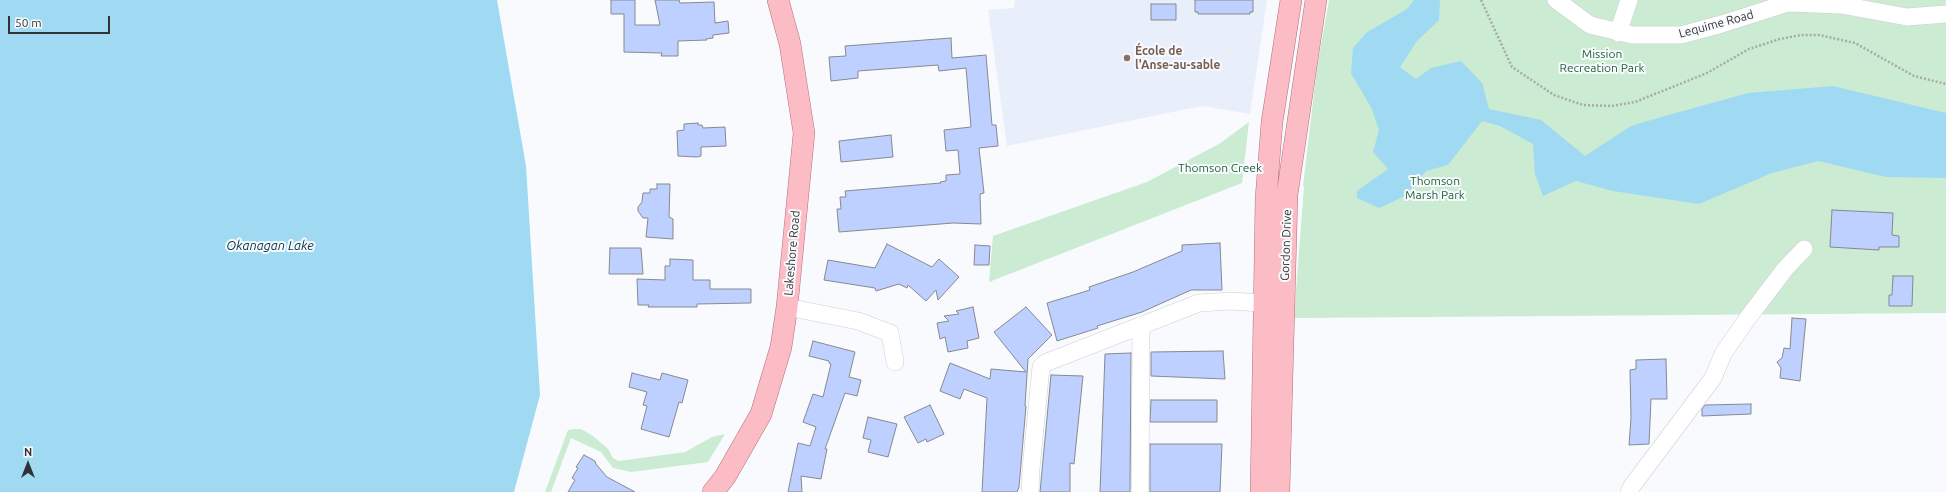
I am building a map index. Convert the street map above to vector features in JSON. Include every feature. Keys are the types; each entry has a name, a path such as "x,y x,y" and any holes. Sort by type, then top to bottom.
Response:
{"main road":[{"name":"Lakeshore Road","path":"713,492 725,477 761,414 781,347 787,307 804,133 790,44 778,0"},
{"name":"Gordon Drive","path":"1279,492 1274,304 1266,198 1272,122 1291,0"},
{"name":"Gordon Drive","path":"1261,492 1274,304 1287,195 1316,0"}],"street":[{"name":"Lequime Road","path":"1556,0 1590,25 1618,33 1632,35 1681,35 1722,24 1788,3 1841,5 1907,17 1946,14"},
{"path":"1618,33 1629,0"},
{"path":"1629,492 1709,383 1723,354 1747,319 1785,269 1804,249"},
{"path":"1030,492 1041,367 1045,362 1199,303 1231,302 1274,304"},
{"path":"787,307 858,321 890,333 895,362"},
{"path":"1140,492 1141,325"}],"path":[{"path":"1481,0 1512,67 1554,95 1583,105 1612,106 1635,102 1707,73 1749,50 1780,39 1801,35 1819,35 1856,43 1914,76 1946,84"}],"shaded area":[{"name":"École de l'Anse-au-sable","path":"1015,0 1267,0 1250,114 1202,106 1007,146 988,10 1014,8"}],"green space":[{"name":"Thomson Marsh Park","path":"1329,0 1946,0 1946,313 1294,318 1303,186 1317,68"},
{"name":"Thomson Creek","path":"1249,122 1242,183 989,282 993,236 1147,182 1219,144"},
{"path":"581,429 593,436 608,449 613,458 619,461 685,452 712,437 725,434 708,462 631,472 613,468 601,452 571,438 551,492 545,492 568,430"}],"water":[{"name":"Okanagan Lake","path":"0,0 497,0 526,166 540,395 514,492 0,492"},
{"path":"1414,0 1440,0 1439,20 1417,41 1400,67 1416,79 1431,68 1461,61 1482,83 1489,109 1541,120 1585,156 1631,126 1665,116 1748,93 1833,86 1946,113 1946,178 1886,177 1818,161 1772,173 1699,204 1613,191 1576,181 1543,196 1535,174 1533,144 1500,126 1482,121 1448,165 1426,171 1405,196 1379,208 1357,198 1357,191 1388,169 1373,152 1379,130 1372,109 1351,73 1353,48 1366,33 1407,9"}],"building":[{"path":"611,0 635,0 635,25 660,25 655,0 679,0 680,3 714,2 715,23 728,21 729,33 713,35 713,38 706,39 707,40 678,41 678,56 661,56 662,53 624,52 624,14 611,14"},
{"path":"1195,0 1253,0 1253,12 1250,12 1250,14 1198,14 1198,12 1195,12"},
{"path":"1151,4 1176,4 1176,20 1151,20"},
{"path":"951,38 952,58 986,55 992,125 996,125 998,146 979,148 984,193 980,194 981,224 953,223 839,232 837,209 841,209 840,197 846,197 845,191 941,183 940,182 946,181 946,175 960,174 958,150 946,151 944,130 971,127 966,68 939,71 938,65 858,71 858,78 831,81 829,57 846,56 845,46"},
{"path":"698,123 698,125 702,125 703,128 725,127 726,146 701,147 701,156 697,157 678,156 677,131 684,130 684,124"},
{"path":"891,135 893,157 841,162 839,141"},
{"path":"657,184 670,184 669,217 673,219 673,239 646,237 648,218 643,218 638,211 638,207 642,202 643,193 650,193 650,189 657,189"},
{"path":"1832,210 1893,213 1892,235 1899,236 1899,247 1879,247 1879,250 1830,247"},
{"path":"1220,243 1222,290 1191,290 1142,312 1097,326 1098,328 1057,341 1047,303 1090,290 1089,287 1133,272 1182,251 1182,245"},
{"path":"887,244 932,267 939,259 959,277 938,300 936,290 926,301 908,285 907,288 899,284 876,291 875,288 824,280 828,260 875,268"},
{"path":"975,245 990,246 989,265 974,265"},
{"path":"610,248 641,248 643,274 609,274"},
{"path":"670,259 693,260 693,280 710,280 710,289 751,289 751,303 697,304 697,307 648,307 649,305 638,305 637,279 665,280 665,266 670,266"},
{"path":"1893,276 1913,276 1912,306 1889,306 1889,295 1892,295"},
{"path":"973,307 979,338 967,341 968,348 948,352 945,337 940,339 937,323 949,321 944,316 959,314 956,311"},
{"path":"1026,307 1052,335 1028,359 1026,406 1019,487 1017,492 982,492 987,398 964,389 960,399 940,391 950,363 990,379 991,369 1026,372 994,332"},
{"path":"1792,318 1806,319 1800,381 1780,378 1781,368 1777,362 1782,358 1784,348 1790,349"},
{"path":"813,341 855,352 849,377 861,380 857,396 845,393 825,449 827,449 821,479 801,476 802,492 788,492 798,443 810,446 816,427 803,422 813,394 823,397 831,364 829,361 809,356"},
{"path":"1223,351 1225,379 1151,376 1151,352"},
{"path":"1131,353 1130,492 1100,492 1105,354"},
{"path":"1666,359 1667,399 1651,399 1649,444 1629,445 1631,418 1630,370 1636,369 1636,360"},
{"path":"632,373 660,380 662,373 688,380 682,403 679,402 669,437 641,429 647,406 643,405 647,392 629,387"},
{"path":"1051,375 1083,376 1074,464 1070,463 1070,492 1040,492"},
{"path":"1151,400 1217,400 1217,422 1150,422"},
{"path":"1751,404 1751,414 1702,416 1702,409 1705,405"},
{"path":"930,405 944,434 927,442 926,439 918,443 904,417"},
{"path":"868,417 897,424 888,457 868,452 871,440 863,438"},
{"path":"1150,444 1222,444 1220,492 1150,492"},
{"path":"584,455 595,461 607,477 635,492 568,492 575,480 572,478 578,468 576,467"}],"place":[{"name":"École de l'Anse-au-sable","path":"1127,58"}],"park label":[{"name":"Mission Recreation Park","path":"1602,61"}]}
